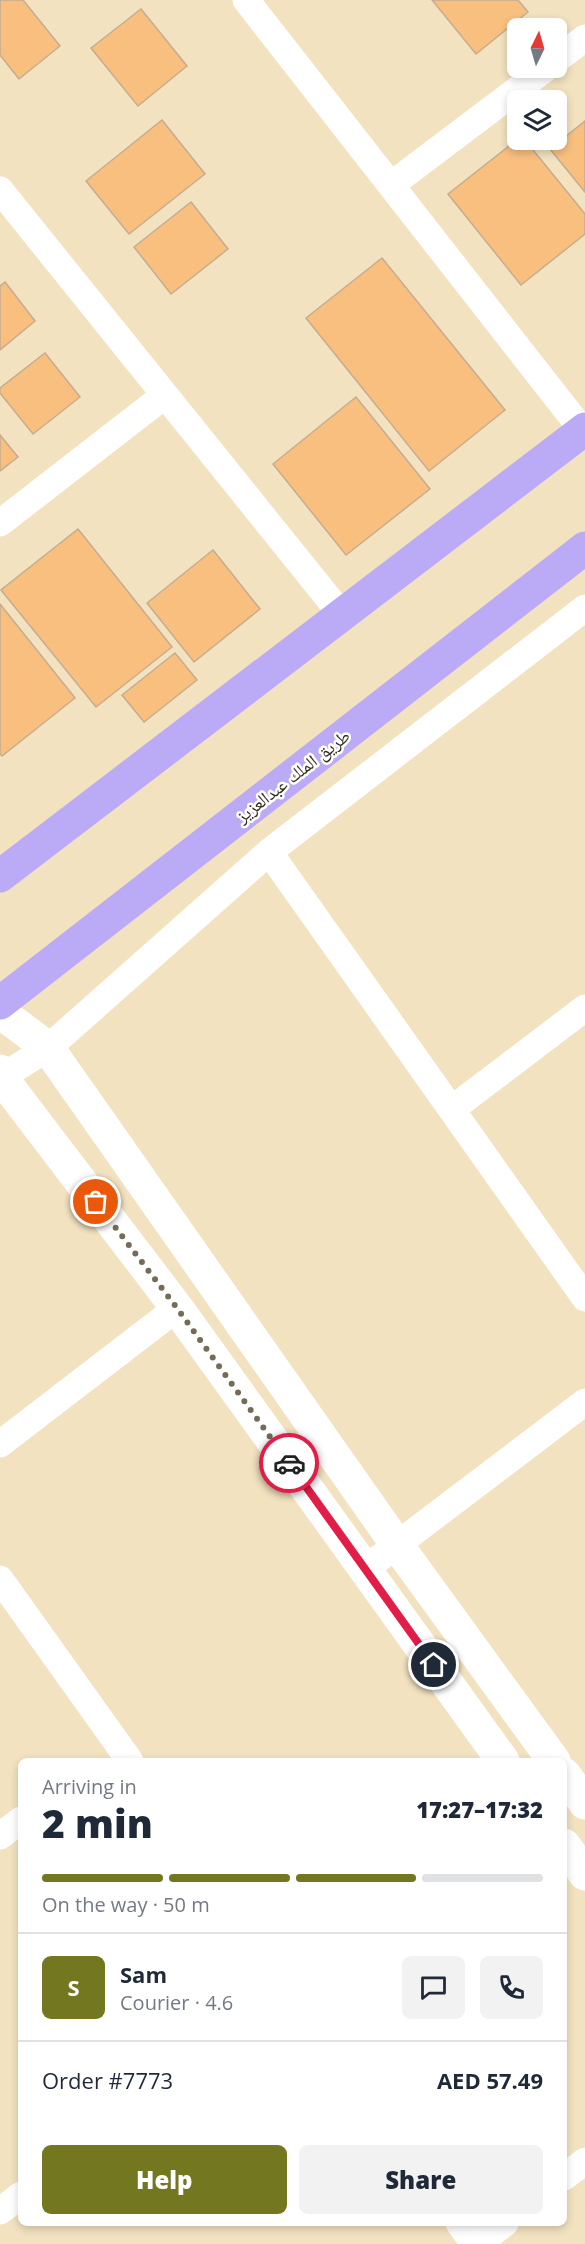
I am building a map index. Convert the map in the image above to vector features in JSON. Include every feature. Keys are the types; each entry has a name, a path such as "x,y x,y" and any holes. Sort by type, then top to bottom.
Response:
{"highway":[{"path":"0,876 584,430"},
{"name":"طريق الملك عبدالعزيز","path":"0,1003 585,548"}],"street":[{"path":"246,0 584,430"},
{"path":"567,52 585,38"},
{"path":"391,185 533,78"},
{"path":"0,190 342,615"},
{"path":"0,523 165,395"},
{"path":"0,1078 48,1048 269,852 585,608"},
{"path":"269,852 585,1298"},
{"path":"452,1109 585,1008"},
{"path":"0,1012 48,1048 397,1545 556,1758"},
{"path":"0,1071 0,1078 177,1308 501,1758"},
{"path":"0,1444 177,1308"},
{"path":"365,1569 585,1402"},
{"path":"0,1579 116,1756"},
{"path":"0,1836 18,1822"},
{"path":"567,1849 585,1874"},
{"path":"567,2175 585,2161"},
{"path":"0,2211 18,2197"},
{"path":"461,2226 476,2244 501,2226"}],"building":[{"path":"0,0 23,0 60,46 19,79 0,55"},
{"path":"432,0 518,0 528,12 521,18 507,18 507,29 476,54"},
{"path":"141,9 187,66 138,106 91,48"},
{"path":"162,120 205,174 129,234 86,181"},
{"path":"585,121 585,192 551,150 567,150 567,135"},
{"path":"507,148 507,150 533,150 585,214 585,234 521,285 448,194"},
{"path":"191,202 228,249 171,294 134,247"},
{"path":"382,258 505,410 429,471 306,318"},
{"path":"5,282 35,321 0,350 0,286"},
{"path":"45,353 80,397 33,434 0,393 0,388"},
{"path":"356,397 430,489 346,555 273,464"},
{"path":"0,435 18,457 0,471"},
{"path":"78,529 172,647 96,707 1,590"},
{"path":"213,550 260,609 194,662 147,603"},
{"path":"0,604 75,698 2,756 0,754"},
{"path":"175,653 197,680 144,722 122,695"}],"way so far":[{"path":"96,1202 177,1308 289,1463"}],"route":[{"path":"289,1463 434,1665"}]}
